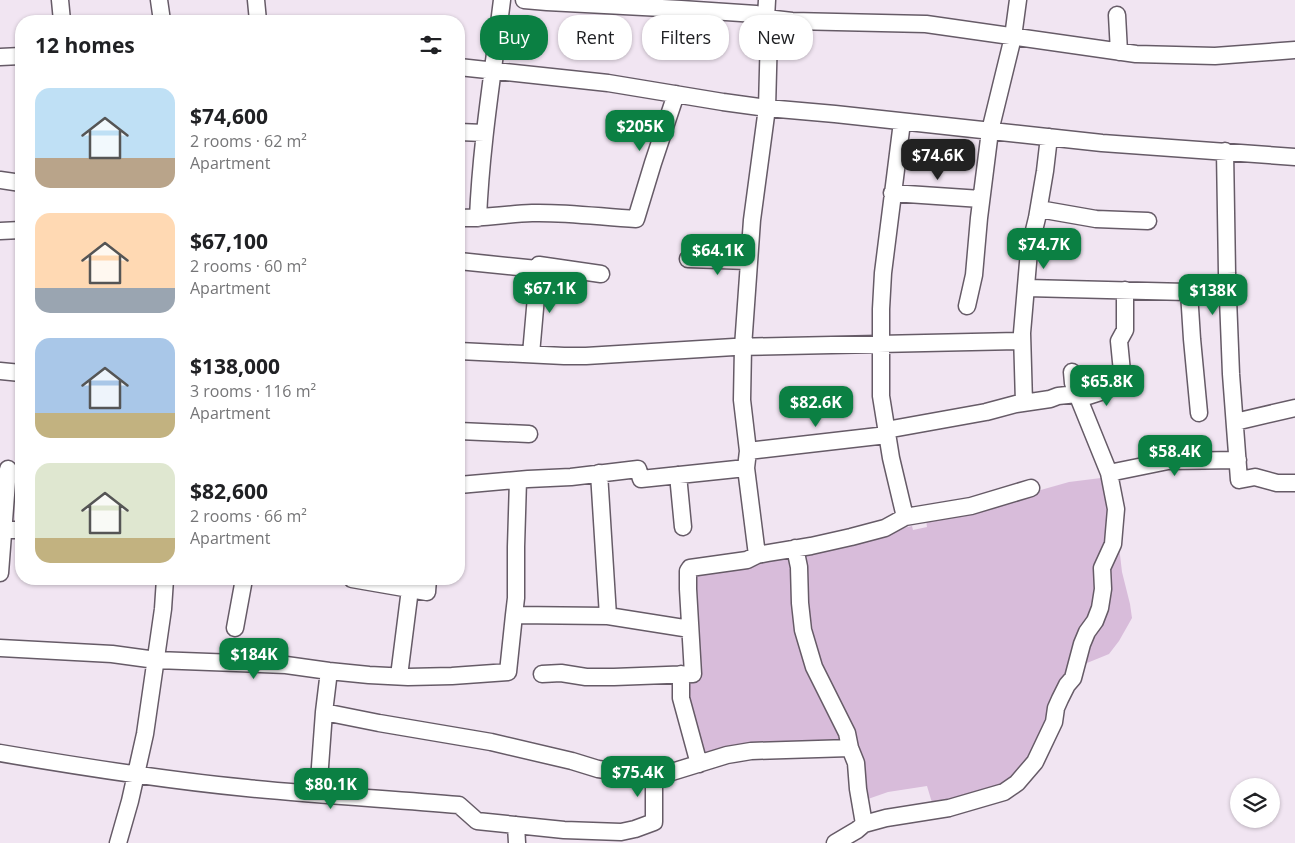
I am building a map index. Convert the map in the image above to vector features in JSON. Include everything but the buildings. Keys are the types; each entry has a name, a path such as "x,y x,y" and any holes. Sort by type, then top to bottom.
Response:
{"street":[{"path":"60,0 61,15"},
{"path":"159,0 161,15"},
{"path":"256,0 257,15"},
{"path":"478,218 484,133 502,0"},
{"path":"524,0 681,8 758,15"},
{"path":"766,15 767,0"},
{"path":"967,306 974,275 990,131 1013,36 1018,0"},
{"path":"1117,16 1119,52"},
{"path":"813,21 926,24 1136,54 1215,56 1295,50"},
{"path":"0,57 15,56"},
{"path":"756,555 746,468 748,451 742,400 743,347 752,220 767,108 768,60"},
{"path":"465,68 608,84 767,108 1111,144 1295,157"},
{"path":"465,218 531,213 636,219 676,94"},
{"path":"902,122 882,273 881,396 891,458 905,517"},
{"path":"465,132 484,133"},
{"path":"1024,403 1022,341 1029,251 1039,209 1048,138"},
{"path":"1226,151 1227,293 1239,480 1255,477 1277,483 1295,483"},
{"path":"0,180 15,182"},
{"path":"892,193 981,199"},
{"path":"1039,209 1096,219 1148,222"},
{"path":"0,231 15,230"},
{"path":"688,258 749,262"},
{"path":"465,262 537,269"},
{"path":"530,354 537,269 540,265 601,274"},
{"path":"1027,288 1227,293"},
{"path":"748,451 887,433 1058,396 1078,397 1104,391 1123,382 1119,341 1125,330 1125,290"},
{"path":"1190,292 1199,413"},
{"path":"465,351 586,356 743,347 1022,341"},
{"path":"0,371 15,372"},
{"path":"835,843 864,824 886,818 949,808 1004,792 1017,784 1036,762 1054,722 1056,708 1067,685 1073,678 1078,655 1087,632 1095,621 1100,608 1103,589 1102,568 1113,544 1116,509 1109,473 1078,397 1073,383 1072,372"},
{"path":"1235,422 1295,408"},
{"path":"465,431 529,434"},
{"path":"1109,473 1168,461 1238,460"},
{"path":"465,484 571,477 638,469 641,479 746,468"},
{"path":"0,573 2,530 10,469"},
{"path":"599,473 608,616"},
{"path":"678,475 683,527"},
{"path":"0,648 112,654 156,660 286,665 328,671 399,676 452,676 508,672 516,598 518,480"},
{"path":"542,674 561,673 586,677 614,677 693,674 688,569 747,560 756,555 851,538 885,528 905,517 971,506 1031,488"},
{"path":"2,530 15,530"},
{"path":"795,548 799,567 803,630 814,667 847,733 856,763 864,824"},
{"path":"118,843 145,734 163,609 165,585"},
{"path":"235,628 243,585"},
{"path":"387,585 428,592 428,585"},
{"path":"399,676 410,589"},
{"path":"514,614 608,616 690,628"},
{"path":"318,794 328,671"},
{"path":"681,674 681,698 699,764"},
{"path":"324,712 491,742 572,761 598,770 654,775 662,775 727,755 751,751 850,748"},
{"path":"0,752 56,763 136,775 246,788 459,805 477,820 564,830 599,837 635,829 654,822 654,775"},
{"path":"516,825 517,843"}],"shaded area":[{"path":"1101,478 1105,483 1117,529 1122,572 1132,618 1109,654 1087,663 1066,679 1051,724 1014,781 933,806 927,786 888,792 868,799 864,766 857,742 703,755 695,738 686,679 691,570 912,526 913,530 927,527 926,520 1069,482"}]}
